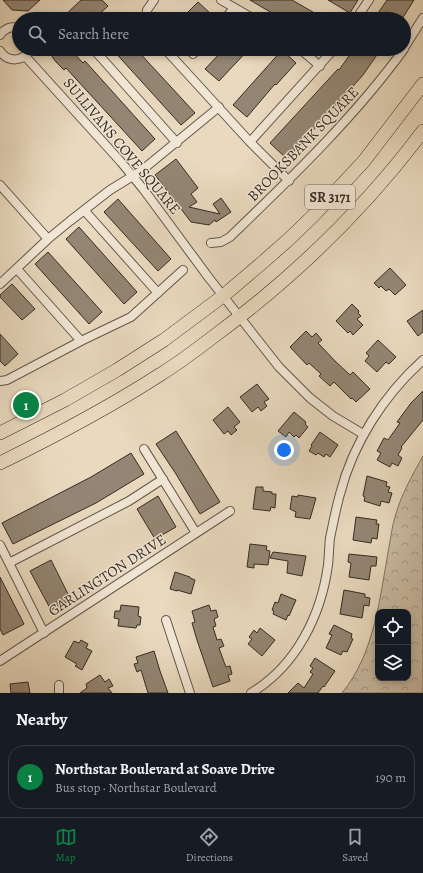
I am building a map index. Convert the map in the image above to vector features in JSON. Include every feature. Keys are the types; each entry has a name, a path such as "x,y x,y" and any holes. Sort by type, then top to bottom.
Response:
{"main road":[{"name":"SR 3171","path":"0,433 65,400 117,370 164,340 223,296 288,240 313,216 364,161 423,84"},
{"name":"SR 3171","path":"0,463 109,406 147,384 239,318 285,280 348,221 400,161 423,131"}],"street":[{"path":"147,12 154,0"},
{"path":"221,0 241,12"},
{"path":"361,12 369,0"},
{"path":"231,12 234,8"},
{"name":"BROOKSBANK SQUARE","path":"411,38 423,18"},
{"path":"1,31 12,27"},
{"path":"1,54 16,60 22,56"},
{"name":"SULLIVANS COVE SQUARE","path":"30,56 155,204 269,356 301,390 333,416 363,434"},
{"path":"100,56 177,143"},
{"path":"172,56 250,142 289,181"},
{"path":"308,56 320,66"},
{"path":"250,142 328,56"},
{"name":"BROOKSBANK SQUARE","path":"211,243 221,242 230,237 289,181 372,91 399,56"},
{"path":"0,284 48,239 110,190 141,171 219,107"},
{"path":"0,186 48,239"},
{"path":"84,210 158,293"},
{"path":"17,269 81,341"},
{"path":"0,381 8,380 81,341 131,317 183,270"},
{"path":"251,693 263,686 285,666 301,644 312,622 321,597 328,566 330,539 340,493 348,469 363,434 381,406 412,369 423,360"},
{"path":"144,449 196,533"},
{"path":"9,563 129,501 163,479"},
{"name":"GARLINGTON DRIVE","path":"0,660 230,512"},
{"path":"0,545 44,633"},
{"path":"166,620 190,693"}],"green space":[{"path":"423,456 423,693 342,693 362,660 369,642 375,619 375,681 411,681 411,609 378,609 394,520 397,509"}],"building":[{"path":"3,0 40,0 28,11 12,10"},
{"path":"81,0 102,0 108,6 102,12 68,12"},
{"path":"250,0 292,0 313,12 270,12"},
{"path":"328,0 358,0 351,12"},
{"path":"387,0 414,0 406,12 379,12"},
{"path":"198,2 209,12 188,12"},
{"path":"52,56 76,56 83,63 85,61 155,139 142,151 66,68 64,70"},
{"path":"118,56 142,56 195,113 181,125"},
{"path":"217,56 242,56 219,81 205,69"},
{"path":"277,56 288,56 296,63 276,85 275,84 247,117 233,105"},
{"path":"349,56 376,56 363,75 287,159 270,143 338,69 339,70"},
{"path":"176,159 198,188 191,194 197,202 189,207 220,214 213,204 221,198 231,212 216,222 215,220 209,225 191,222 155,175"},
{"path":"118,199 171,259 158,271 104,212"},
{"path":"79,227 137,292 124,304 66,239"},
{"path":"48,252 102,312 89,324 35,264"},
{"path":"390,268 406,285 395,295 389,289 386,291 381,286 379,288 374,283"},
{"path":"12,284 35,309 22,320 0,297 0,295"},
{"path":"352,304 359,311 358,313 361,316 357,319 363,325 353,335 350,331 348,333 336,321"},
{"path":"423,310 423,332 418,336 407,321"},
{"path":"306,331 312,337 316,333 322,340 318,343 335,361 350,375 353,372 370,389 356,402 334,382 330,386 319,376 321,374 309,363 307,365 290,347"},
{"path":"0,334 18,354 5,366 0,361"},
{"path":"378,340 396,357 389,364 386,362 377,372 365,361 369,356 366,353"},
{"path":"257,384 269,399 264,402 267,406 261,411 258,407 252,412 240,397"},
{"path":"423,391 423,420 401,447 402,448 398,455 402,458 398,466 392,463 390,467 377,460 381,453 377,451 384,438 388,440 400,423 397,422 411,403"},
{"path":"228,407 240,422 234,427 237,430 231,435 228,431 224,434 213,420"},
{"path":"294,412 306,422 305,424 308,427 299,438 296,435 294,437 289,432 286,437 278,431"},
{"path":"176,431 220,502 200,514 156,444"},
{"path":"320,432 338,445 330,457 326,454 324,457 318,453 316,455 309,451 312,446 311,445"},
{"path":"131,453 144,474 96,503 13,544 2,523 91,477"},
{"path":"367,476 387,482 386,486 390,487 388,492 392,493 389,503 381,501 380,506 364,501 365,497 363,496"},
{"path":"256,487 263,487 263,491 276,494 275,508 271,507 270,511 253,509"},
{"path":"298,495 316,498 310,519 295,517 296,512 290,509 292,496 298,497"},
{"path":"158,496 176,527 155,539 137,509"},
{"path":"356,517 377,520 376,524 379,524 377,539 372,538 371,543 353,540"},
{"path":"250,544 267,546 266,550 270,551 268,565 254,564 254,568 247,567"},
{"path":"273,552 306,556 302,576 287,573 288,561 270,558"},
{"path":"349,554 377,557 376,566 371,566 369,580 349,577 351,563 348,562"},
{"path":"51,560 71,600 51,610 30,571"},
{"path":"175,572 195,580 191,594 170,589"},
{"path":"0,577 24,624 3,635 0,629"},
{"path":"344,590 365,594 365,597 370,598 369,606 364,605 362,618 340,614"},
{"path":"281,594 296,600 286,620 273,614 274,611 272,610 275,602 278,603"},
{"path":"121,605 139,607 138,616 141,617 140,625 137,625 136,628 118,626 119,619 114,618 115,611 120,611"},
{"path":"209,605 211,611 216,610 218,617 214,619 216,626 213,627 217,640 221,639 224,646 219,648 226,667 230,666 232,674 228,675 230,681 213,687 192,623 195,622 192,611"},
{"path":"334,625 352,634 351,638 353,639 347,652 343,651 341,655 326,648 332,635 329,634"},
{"path":"260,628 275,640 262,656 248,644 252,639 249,637 254,630 257,633"},
{"path":"81,640 88,644 86,648 92,651 82,670 75,666 77,664 65,657 74,641 79,643"},
{"path":"154,651 168,693 148,693 141,670 137,672 134,664 138,663 136,657"},
{"path":"315,658 335,671 324,687 323,686 318,693 288,693 298,683 304,688 313,674 310,672 313,668 310,666"},
{"path":"100,675 105,682 109,679 113,686 108,688 112,693 80,693 87,688 86,684"},
{"path":"28,682 30,693 11,693 10,684"}],"place":[{"name":"Northstar Boulevard at Soave Drive","path":"26,405"}]}
